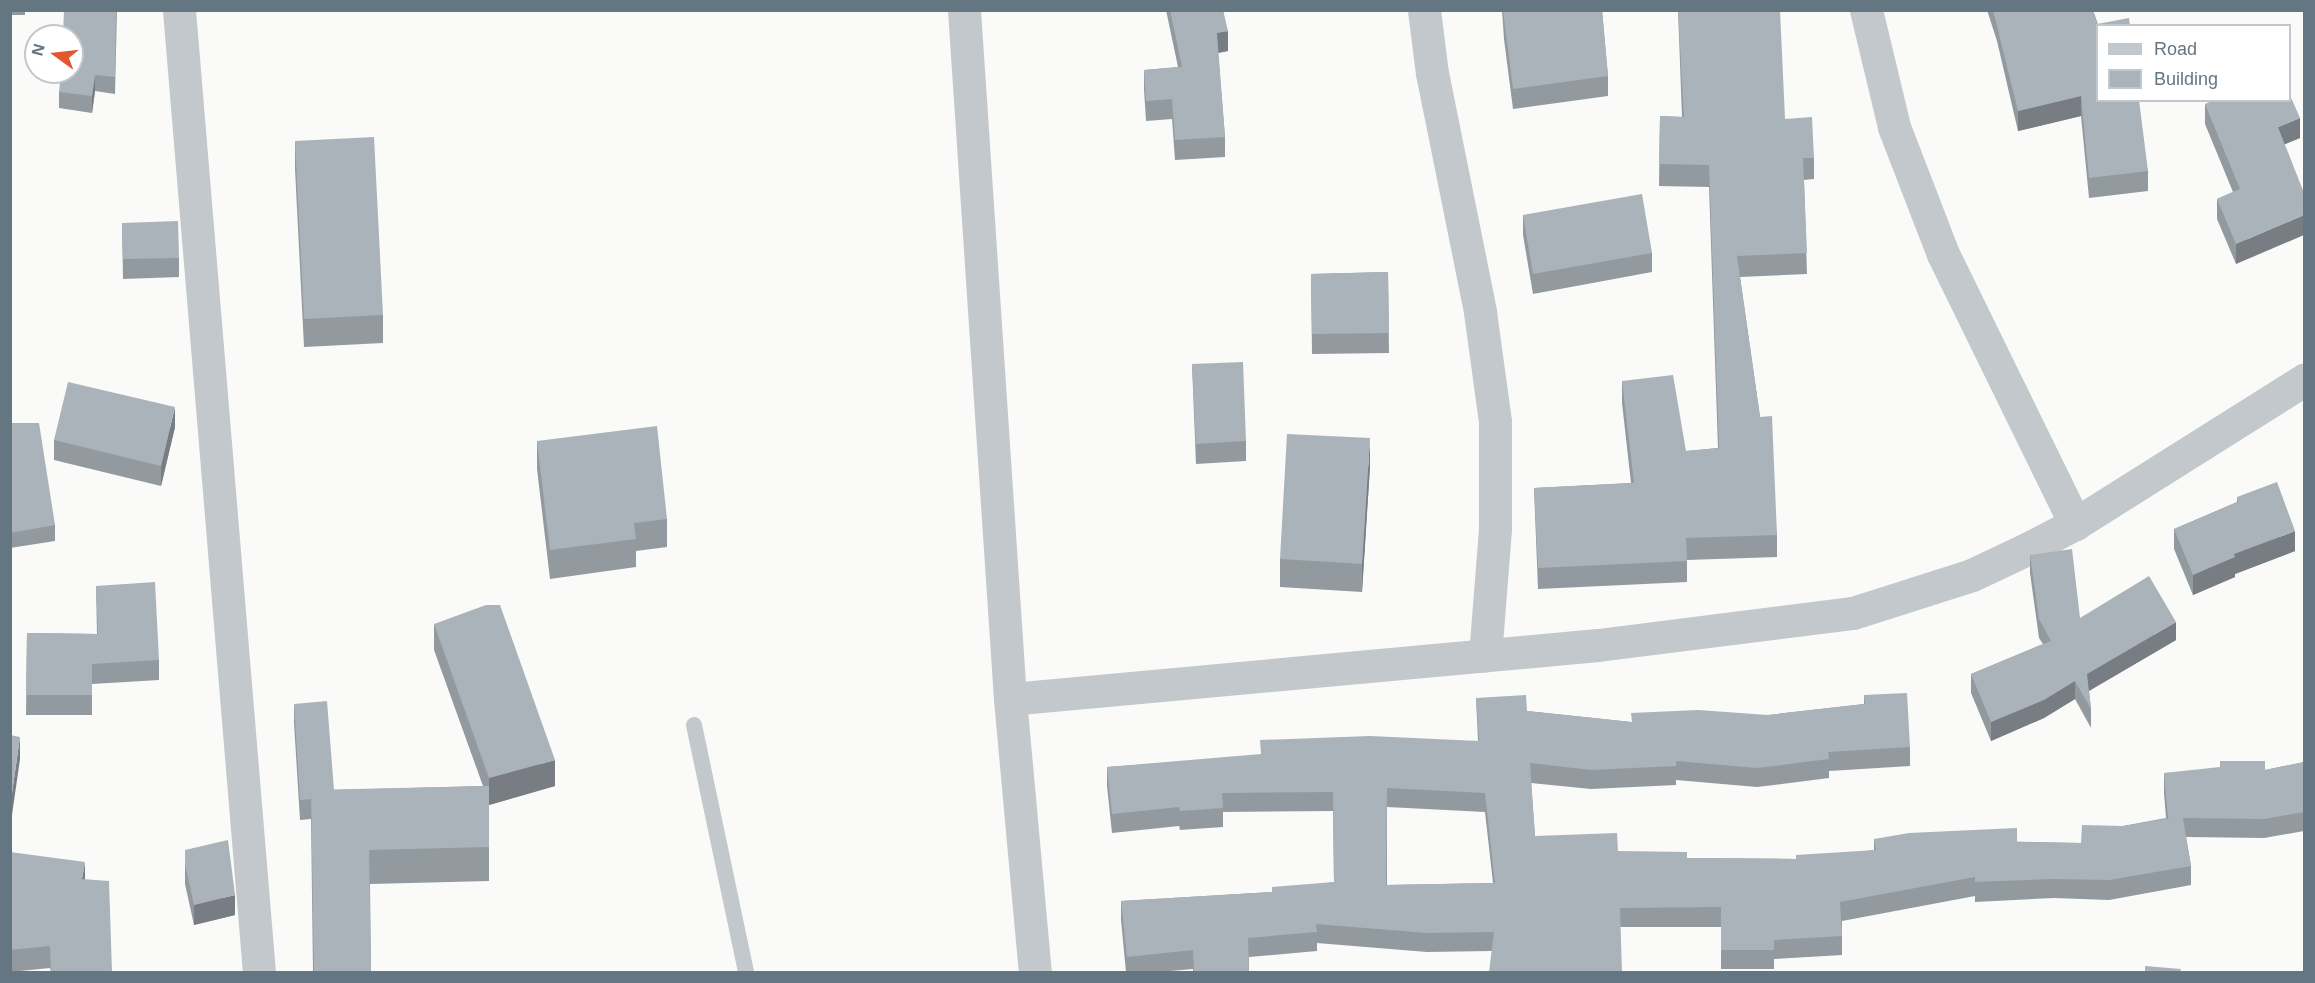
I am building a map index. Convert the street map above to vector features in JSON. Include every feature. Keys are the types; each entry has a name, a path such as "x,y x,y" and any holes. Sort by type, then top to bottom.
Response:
{"street":[{"path":"179,10 259,972"},
{"path":"964,10 1010,699 1035,972"},
{"path":"1424,10 1432,73 1480,312 1495,422 1495,529 1485,656"},
{"path":"1866,10 1894,127 1943,254 2075,524"},
{"path":"1010,699 1485,656 1853,614 1972,575 2075,524 2304,380"}],"lane":[{"path":"694,725 746,972"}],"building":[{"path":"64,10 116,10 115,77 95,75 92,96 59,92 60,84 84,84 84,24 63,24"},
{"path":"1170,10 1223,10 1228,31 1217,33 1225,137 1175,140 1172,99 1146,101 1144,70 1182,67"},
{"path":"1503,10 1602,10 1608,76 1513,89"},
{"path":"1678,10 1780,10 1785,119 1812,117 1814,158 1803,158 1807,253 1737,256 1760,417 1772,416 1777,535 1686,538 1687,561 1538,568 1534,488 1634,483 1622,381 1673,375 1686,451 1719,448 1709,165 1659,164 1660,116 1684,117"},
{"path":"1993,10 2093,10 2097,24 2096,102 2139,102 2148,171 2089,178 2081,96 2018,111"},
{"path":"2129,18 2130,24 2097,24"},
{"path":"2291,98 2300,118 2278,127 2304,193 2304,215 2236,244 2217,199 2240,189 2205,104 2210,102 2291,102"},
{"path":"374,137 383,315 304,319 295,141"},
{"path":"1642,194 1652,253 1533,274 1523,215"},
{"path":"178,221 179,258 123,259 122,223"},
{"path":"1388,272 1389,333 1312,334 1311,274"},
{"path":"1243,362 1246,441 1196,444 1192,364"},
{"path":"68,382 175,407 161,466 54,440"},
{"path":"10,423 39,423 55,525 10,533"},
{"path":"657,426 667,519 634,523 636,539 550,550 537,441"},
{"path":"1287,434 1370,438 1362,564 1280,559"},
{"path":"2277,482 2295,531 2234,554 2235,557 2193,575 2174,529 2238,502 2237,497"},
{"path":"2072,549 2080,618 2149,576 2176,622 2087,674 2091,709 2075,681 2044,700 1991,722 1971,674 2051,641 2039,619 2030,555"},
{"path":"155,582 159,660 92,664 92,695 26,695 27,633 98,634 96,586"},
{"path":"486,605 500,605 555,760 489,778 434,624"},
{"path":"1907,693 1910,747 1828,752 1829,759 1757,768 1676,761 1676,766 1591,770 1530,763 1535,836 1617,833 1618,851 1687,852 1687,858 1796,859 1796,855 1876,850 1874,839 1909,833 2017,828 2017,842 2081,843 2082,825 2123,826 2171,818 2168,818 2164,773 2220,767 2220,761 2265,761 2265,770 2304,762 2304,812 2264,819 2183,818 2191,866 2109,880 2054,879 1975,882 1975,877 1840,902 1842,936 1774,940 1774,950 1721,950 1721,907 1620,908 1622,972 1489,972 1494,932 1427,933 1316,924 1317,932 1248,938 1249,972 1194,972 1193,950 1127,957 1121,901 1272,892 1272,887 1334,882 1333,792 1222,793 1223,808 1180,811 1179,807 1112,814 1107,767 1261,754 1260,740 1370,736 1479,741 1476,698 1526,695 1527,711 1632,722 1631,713 1698,710 1768,715 1865,704 1864,695","holes":["1387,788 1485,793 1495,883 1386,885"]},
{"path":"327,701 334,790 311,790 311,799 300,800 294,704"},
{"path":"10,735 20,737 10,807"},
{"path":"489,786 489,847 369,850 371,972 314,972 311,790"},
{"path":"228,840 235,895 194,905 185,864 185,850"},
{"path":"10,852 85,862 82,879 109,881 112,972 51,972 50,946 10,950"},
{"path":"2145,966 2181,969 2180,972 2145,972"}]}
